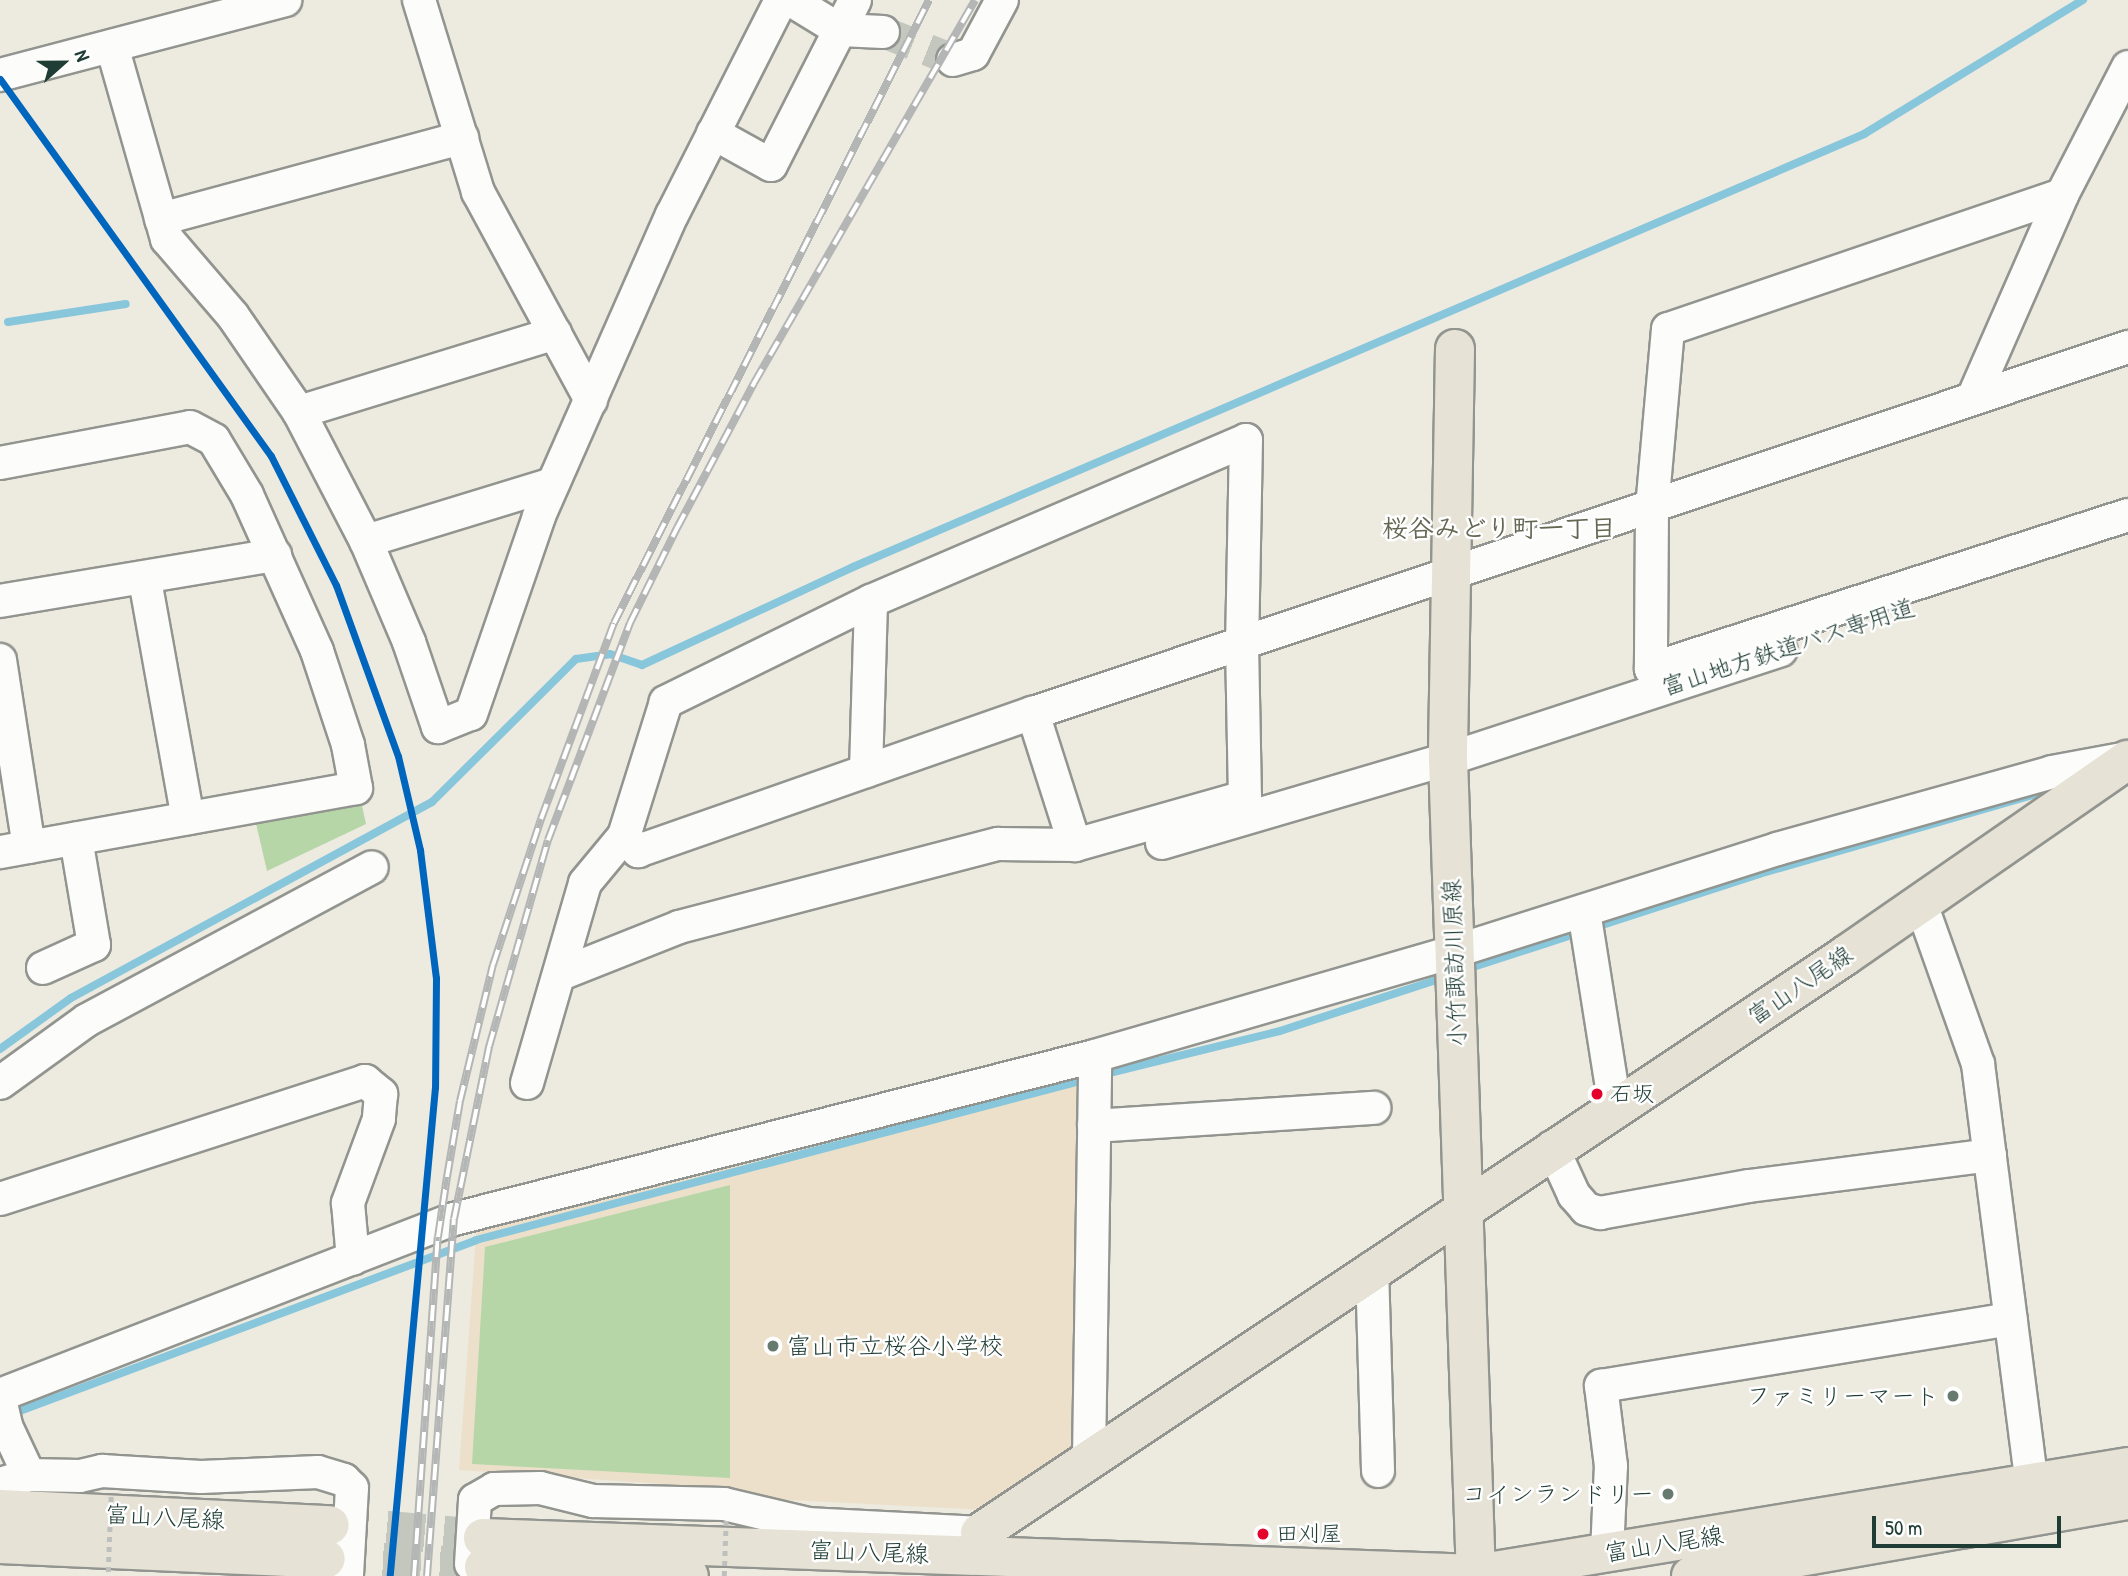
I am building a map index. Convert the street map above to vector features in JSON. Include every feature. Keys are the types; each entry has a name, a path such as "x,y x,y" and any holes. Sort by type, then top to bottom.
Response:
{"main road":[{"name":"小竹諏訪川原線","path":"1455,349 1448,759 1476,1575"},
{"name":"富山八尾線","path":"980,1533 2128,759"},
{"name":"富山八尾線","path":"479,1560 1476,1575 2128,1466"},
{"name":"富山八尾線","path":"1691,1576 2128,1500"},
{"name":"富山八尾線","path":"0,1509 334,1553"},
{"name":"富山八尾線","path":"0,1544 334,1553"},
{"path":"479,1560 689,1576"}],"street":[{"path":"0,75 285,0"},
{"path":"419,0 478,192 591,400"},
{"path":"112,46 167,239 233,316 299,412 366,541 409,642 438,727 471,714 553,484 713,134 781,0"},
{"path":"791,0 839,30 883,32"},
{"path":"713,134 771,165 855,0"},
{"path":"953,60 973,54 1002,0"},
{"path":"1973,398 2062,195 2128,66"},
{"path":"161,219 462,138"},
{"path":"2062,195 1668,329 1652,509 1651,669 2128,515"},
{"path":"299,412 555,333"},
{"path":"624,836 638,851 1034,713 1652,509 2128,347"},
{"path":"0,463 190,427 214,440 247,495 317,651 348,745 356,788 15,850 0,660"},
{"path":"527,1083 561,974 585,883 624,836 666,702 871,601 1246,440 1242,643 1245,797 1075,845 998,844 680,927 561,974"},
{"path":"366,541 553,484"},
{"name":"富山地方鉄道バス専用道","path":"1162,844 1448,759 2128,535"},
{"path":"0,601 145,580 275,555"},
{"path":"145,580 188,818"},
{"path":"866,771 871,601"},
{"path":"1034,713 1075,845"},
{"path":"334,1553 352,1488 344,1480 318,1472 201,1477 102,1471 80,1476 15,1479 2,1406 454,1219 1095,1056 1453,952 1790,845 2052,772 2128,759"},
{"path":"43,968 94,946 76,839"},
{"path":"0,1083 87,1020 372,867"},
{"path":"1920,901 1978,1064 2032,1483"},
{"path":"1584,911 1615,1107"},
{"path":"1089,1458 1095,1056"},
{"path":"0,1199 365,1081 381,1094 379,1119 348,1203 353,1259"},
{"path":"1094,1126 1374,1108"},
{"path":"1552,1147 1574,1195 1586,1209 1600,1213 1749,1186 1990,1155"},
{"path":"1372,1268 1378,1471"},
{"path":"1607,1553 1611,1466 1601,1387 2011,1319"},
{"path":"479,1560 475,1500 494,1489 540,1488 593,1501 724,1504 808,1524 980,1533"}],"path":[{"path":"108,1572 111,1495"},
{"path":"724,1576 726,1520"}],"shaded area":[{"name":"富山市立桜谷小学校","path":"1077,1068 1089,1088 1074,1452 987,1510 768,1499 735,1489 459,1470 477,1222"}],"green space":[{"path":"361,801 366,824 267,871 255,819"},
{"path":"730,1185 730,1478 472,1464 485,1247"}],"waterway":[{"path":"0,1049 71,998 432,802 576,659 610,654 642,665 853,567 1864,134 2083,0"},
{"path":"8,322 126,304"},
{"path":"1593,928 1759,874 2060,787"},
{"path":"1467,969 1581,932"},
{"path":"1101,1075 1280,1031 1445,977"},
{"path":"9,1415 476,1240 1088,1079"}],"tunnel":[{"path":"883,32 953,60"},
{"path":"330,1525 483,1538"},
{"path":"326,1559 484,1567"}],"railway":[{"path":"414,1576 438,1237 460,1101 493,965 541,819 614,623 929,0"},
{"path":"427,1576 454,1219 489,1047 548,840 630,623 677,528 754,383 975,0"}],"transit line":[{"path":"0,79 271,456 336,585 398,756 420,850 436,978 435,1087 390,1576"}],"place":[{"name":"石坂","path":"1597,1094"},
{"name":"富山市立桜谷小学校","path":"773,1346"},
{"name":"ファミリーマート","path":"1953,1396"},
{"name":"コインランドリー","path":"1668,1494"},
{"name":"田刈屋","path":"1263,1534"}],"district":[{"name":"桜谷みどり町一丁目","path":"1499,528"}]}
